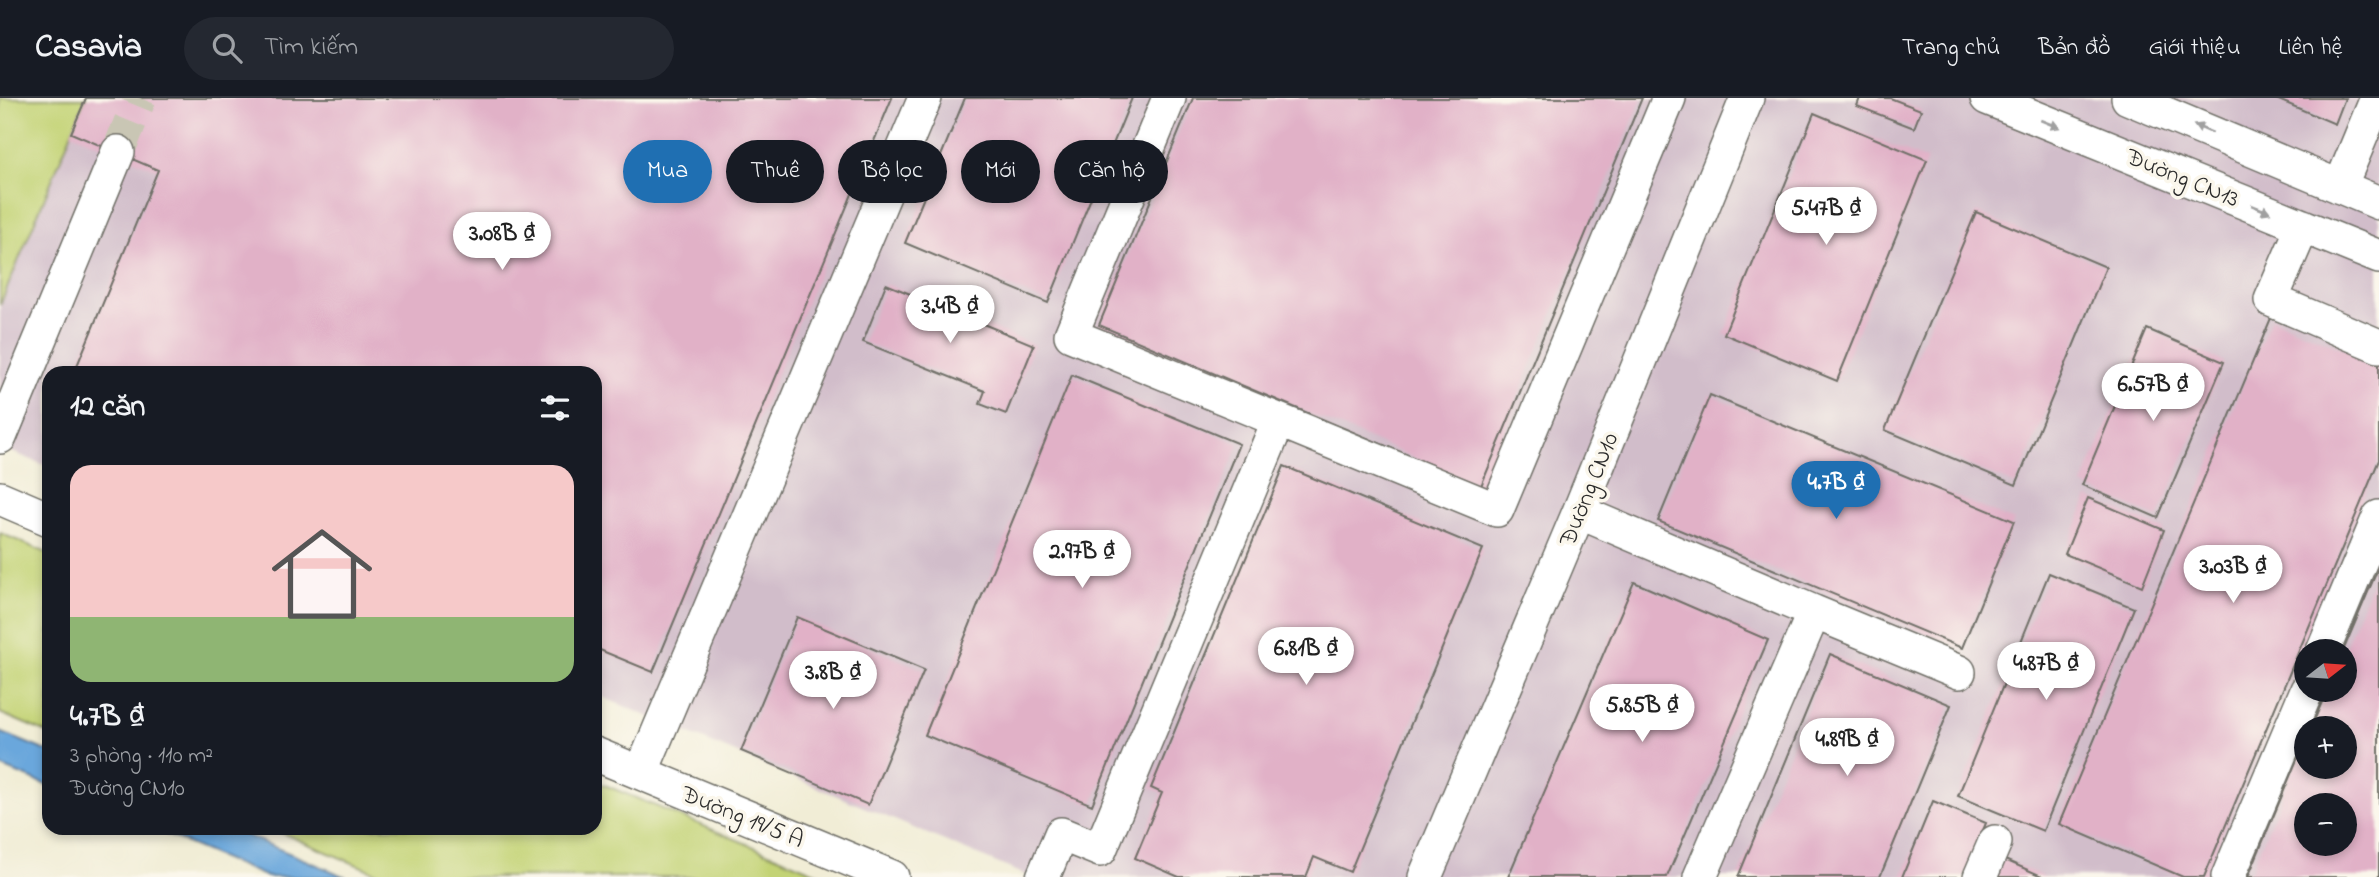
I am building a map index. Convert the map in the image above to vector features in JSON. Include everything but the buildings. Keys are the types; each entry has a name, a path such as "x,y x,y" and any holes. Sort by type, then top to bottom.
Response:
{"street":[{"path":"640,773 925,98"},
{"path":"1169,98 1071,335 1497,510 1669,98"},
{"name":"Đường CN10","path":"1425,877 1579,512 1747,98"},
{"name":"Đường CN13","path":"1987,98 2379,257"},
{"name":"Đường CN13","path":"2128,98 2379,203"},
{"path":"2340,187 2377,98"},
{"path":"0,437 118,152"},
{"path":"2303,226 2271,300 2379,346"},
{"path":"1043,877 1062,834 1100,850 1278,422"},
{"path":"0,498 42,516"},
{"path":"1579,512 1959,672"},
{"path":"2328,639 2379,517"},
{"path":"1700,877 1814,612"},
{"path":"2228,877 2301,702"},
{"name":"Đường 19/5 A","path":"602,757 892,877"},
{"path":"1980,877 1995,842"}],"shaded area":[{"path":"0,98 2379,98 2379,877 1030,877 602,697 602,366 42,366 42,464 0,447"}],"green space":[{"path":"0,98 86,98 0,305"},
{"path":"0,533 42,551 42,731 0,713"},
{"path":"602,784 827,877 386,877 287,835 602,835"}],"water":[{"path":"0,732 42,749 42,783 0,766"},
{"path":"168,835 246,835 346,877 267,877"}],"tunnel":[{"path":"118,152 140,98"}]}
